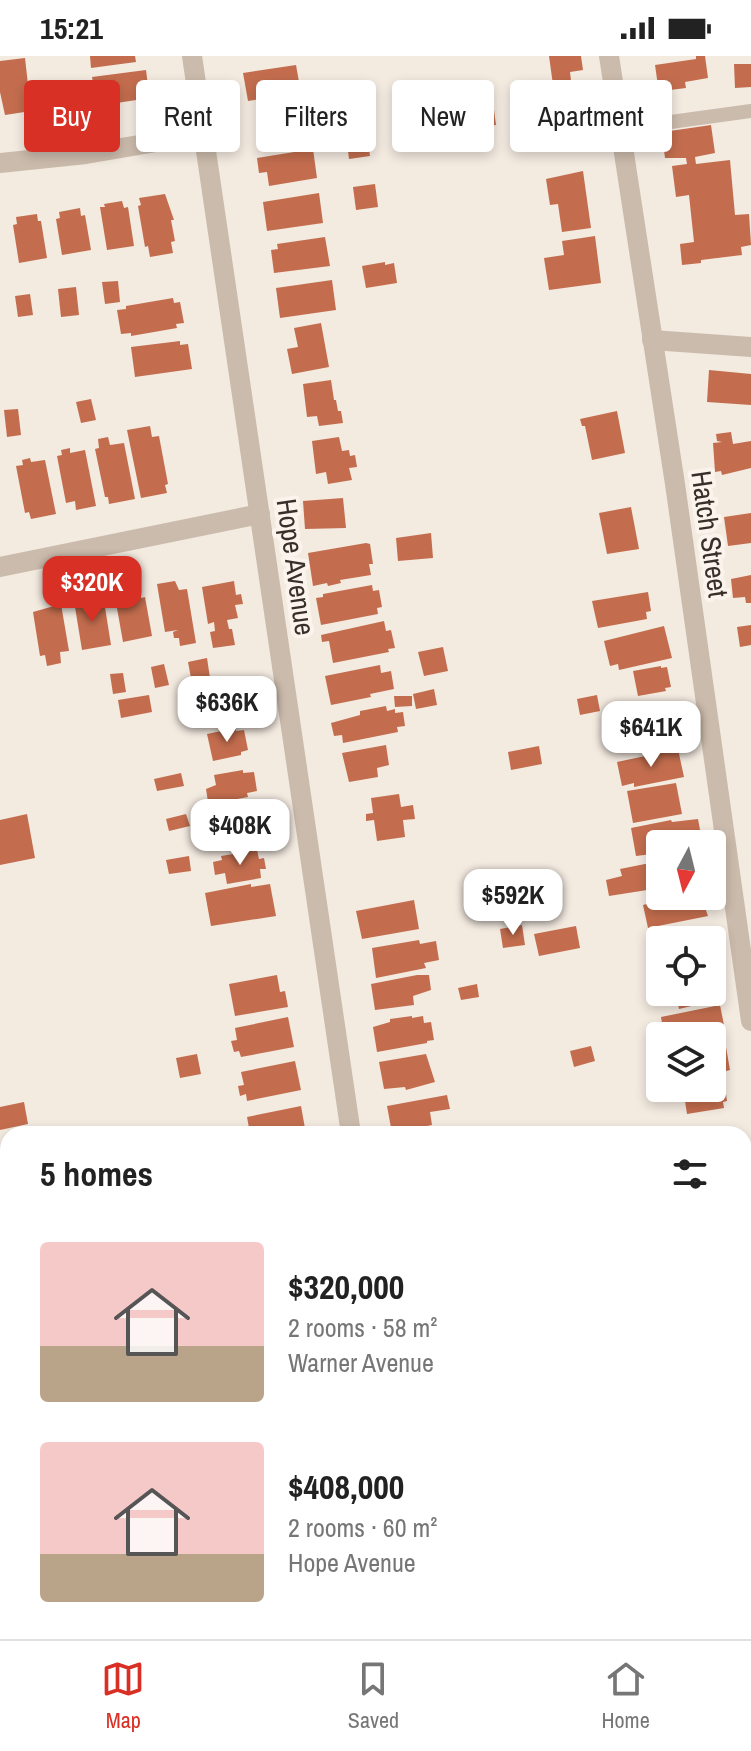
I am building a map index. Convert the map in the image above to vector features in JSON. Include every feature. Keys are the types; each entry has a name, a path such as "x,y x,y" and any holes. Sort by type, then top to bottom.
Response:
{"street":[{"name":"Hope Avenue","path":"192,56 195,80"},
{"name":"Hatch Street","path":"609,56 613,80"},
{"path":"0,163 136,145"},
{"name":"Hope Avenue","path":"206,152 350,1126"},
{"name":"Hatch Street","path":"623,152 745,937 751,1021"},
{"path":"652,340 751,347"},
{"path":"0,567 260,514"}],"lane":[{"path":"672,122 751,111"}],"building":[{"path":"90,56 135,56 136,62 91,68"},
{"path":"549,56 581,56 583,70 570,72 571,80 552,80"},
{"path":"696,56 705,56 708,78 685,82 686,88 672,90 672,80 657,80 655,65 696,59"},
{"path":"25,58 27,80 24,80 24,112 5,115 0,92 0,61"},
{"path":"734,64 751,64 751,87 735,88"},
{"path":"296,65 299,80 256,80 256,100 248,101 243,73"},
{"path":"146,70 147,80 136,80 136,100 120,102 120,80 93,80 92,77"},
{"path":"711,125 715,153 695,157 696,164 730,160 735,215 749,214 751,245 741,247 742,255 682,265 680,244 694,242 689,195 676,197 672,166 687,164 686,158 665,158 664,152 672,152 672,131"},
{"path":"313,152 317,178 269,186 267,172 259,173 257,158"},
{"path":"348,152 370,152 370,156 349,159"},
{"path":"583,171 591,228 562,232 558,204 550,205 546,179"},
{"path":"375,184 378,207 356,210 353,187"},
{"path":"319,193 323,223 267,231 263,202"},
{"path":"165,194 174,220 171,220 175,241 171,242 173,253 150,257 148,246 145,247 139,198"},
{"path":"122,201 124,208 128,207 134,246 107,250 100,207"},
{"path":"80,208 81,216 85,215 91,250 62,255 56,219 60,218 59,212"},
{"path":"37,214 47,258 19,263 13,225 17,224 16,217"},
{"path":"595,236 601,283 549,290 544,258 564,255 562,241"},
{"path":"325,237 330,266 274,273 271,250 278,249 277,244"},
{"path":"385,262 385,265 394,263 397,283 366,288 362,266"},
{"path":"332,280 336,310 280,318 276,288"},
{"path":"118,281 120,302 105,304 102,282"},
{"path":"76,287 79,315 61,317 58,289"},
{"path":"30,294 33,315 18,317 15,296"},
{"path":"173,298 174,303 180,302 184,323 176,324 177,328 131,336 131,333 121,334 117,310"},
{"path":"321,323 329,367 292,374 287,349 298,347 294,328"},
{"path":"180,341 180,345 188,344 192,369 135,377 131,347"},
{"path":"709,370 751,374 751,405 707,402"},
{"path":"331,380 334,400 338,411 341,411 343,423 319,426 317,416 307,417 303,384"},
{"path":"91,399 96,420 81,423 76,402"},
{"path":"18,409 21,435 7,437 4,410"},
{"path":"617,411 625,453 592,460 585,426 582,426 580,419"},
{"path":"150,426 152,437 159,436 167,493 141,498 127,430"},
{"path":"731,432 733,444 751,441 751,468 722,475 721,471 715,472 713,443 722,442 717,441 716,434"},
{"path":"108,437 110,445 124,443 135,499 109,504 108,497 105,497 95,449 99,448 98,439"},
{"path":"339,437 342,451 349,450 350,456 355,455 357,467 349,468 352,480 328,484 326,472 316,474 312,441"},
{"path":"70,448 70,453 85,450 96,506 76,510 75,501 66,503 57,456 62,455 61,450"},
{"path":"30,458 31,462 45,460 56,514 31,519 29,512 25,513 16,466 23,465 22,460"},
{"path":"343,498 346,528 305,529 303,501"},
{"path":"631,507 639,549 607,554 599,513"},
{"path":"751,513 751,543 728,546 724,517"},
{"path":"431,533 433,558 398,561 396,538"},
{"path":"370,544 371,575 340,580 341,583 328,586 327,583 313,586 308,553"},
{"path":"751,575 751,603 746,603 745,597 733,598 731,579"},
{"path":"175,581 179,590 187,589 196,643 180,646 179,638 174,638 173,632 178,630 165,632 157,584"},
{"path":"234,581 236,595 241,594 243,604 235,605 238,618 227,620 235,645 213,648 210,632 215,631 214,622 208,624 202,587"},
{"path":"372,585 373,591 379,590 382,607 377,608 378,614 321,625 316,598"},
{"path":"648,592 651,611 646,612 647,619 598,628 592,601"},
{"path":"140,593 141,598 145,597 152,636 123,642 115,597"},
{"path":"93,598 94,603 104,601 111,645 82,650 74,601"},
{"path":"61,604 69,651 60,652 61,663 47,666 45,655 40,656 33,612"},
{"path":"384,621 386,631 391,630 395,648 388,649 389,652 333,663 329,641 322,642 321,635"},
{"path":"751,625 751,645 740,647 737,627"},
{"path":"664,626 672,658 619,670 618,664 610,666 604,641"},
{"path":"443,647 448,671 424,676 418,652"},
{"path":"207,658 210,678 191,678 188,662"},
{"path":"164,664 169,685 155,688 151,667"},
{"path":"380,665 381,673 391,671 394,689 331,705 325,676"},
{"path":"667,667 671,687 665,688 666,691 638,696 633,671"},
{"path":"123,673 126,692 113,694 110,674"},
{"path":"230,686 233,696 236,695 236,712 201,719 199,706 191,708 189,695"},
{"path":"434,689 437,705 416,709 413,694"},
{"path":"149,695 152,712 121,718 118,700"},
{"path":"597,695 600,711 580,715 577,699"},
{"path":"394,696 412,696 412,706 395,707"},
{"path":"668,702 673,730 668,731 669,734 616,741 612,719 623,717 622,711"},
{"path":"386,706 387,711 395,709 395,713 403,712 405,726 397,727 398,732 343,743 342,735 334,736 331,723 360,715 360,711"},
{"path":"236,728 236,731 244,730 248,750 241,752 241,755 213,761 207,734"},
{"path":"386,745 389,765 377,768 378,777 349,782 342,753"},
{"path":"539,746 542,764 511,770 508,752"},
{"path":"678,749 684,777 634,787 634,783 622,786 617,762"},
{"path":"243,770 243,773 254,772 257,791 247,793 248,797 208,802 206,789 216,785 214,775"},
{"path":"181,773 184,786 157,791 154,779"},
{"path":"676,783 682,814 633,823 627,791"},
{"path":"399,794 401,807 413,805 415,819 403,820 405,837 377,841 374,820 366,821 366,814 373,813 371,798"},
{"path":"249,811 250,815 262,813 263,821 258,821 261,833 253,834 253,838 225,843 220,816"},
{"path":"27,814 35,858 0,865 0,820"},
{"path":"186,814 190,826 169,831 166,819"},
{"path":"698,819 700,830 646,830 646,855 636,856 631,828"},
{"path":"257,850 259,859 264,858 266,869 260,869 261,878 227,884 225,873 215,875 213,862 222,860 221,856"},
{"path":"189,856 191,871 169,874 166,860"},
{"path":"646,864 646,890 609,896 606,880 622,876 620,869"},
{"path":"251,884 251,887 270,884 276,916 211,926 205,893"},
{"path":"414,900 419,929 362,939 356,911"},
{"path":"646,904 646,910 706,910 708,916 648,926 643,905"},
{"path":"522,925 525,945 503,948 500,929"},
{"path":"576,926 580,948 539,956 534,934"},
{"path":"419,940 420,944 436,941 439,960 424,963 426,968 376,978 372,948"},
{"path":"277,975 280,992 285,991 288,1007 235,1016 229,984"},
{"path":"429,975 431,990 413,996 414,1005 375,1010 371,984"},
{"path":"477,984 479,997 461,1000 458,988"},
{"path":"720,1006 723,1022 662,1022 661,1017"},
{"path":"423,1016 424,1023 431,1022 434,1040 377,1052 373,1027 390,1022 390,1019"},
{"path":"288,1017 294,1047 241,1057 239,1051 234,1052 231,1041 237,1040 235,1028"},
{"path":"591,1046 595,1061 574,1067 570,1051"},
{"path":"726,1047 730,1070 726,1071"},
{"path":"197,1054 201,1074 180,1078 176,1058"},
{"path":"426,1054 435,1082 406,1090 405,1087 384,1089 379,1062"},
{"path":"295,1061 301,1090 247,1101 246,1094 240,1096 238,1086 244,1085 241,1072"},
{"path":"447,1095 450,1109 430,1112 432,1125 391,1126 387,1106"},
{"path":"24,1102 28,1124 0,1126 0,1107"},
{"path":"685,1102 723,1102 724,1108 687,1114"},
{"path":"301,1106 305,1126 249,1126 247,1117"}]}
